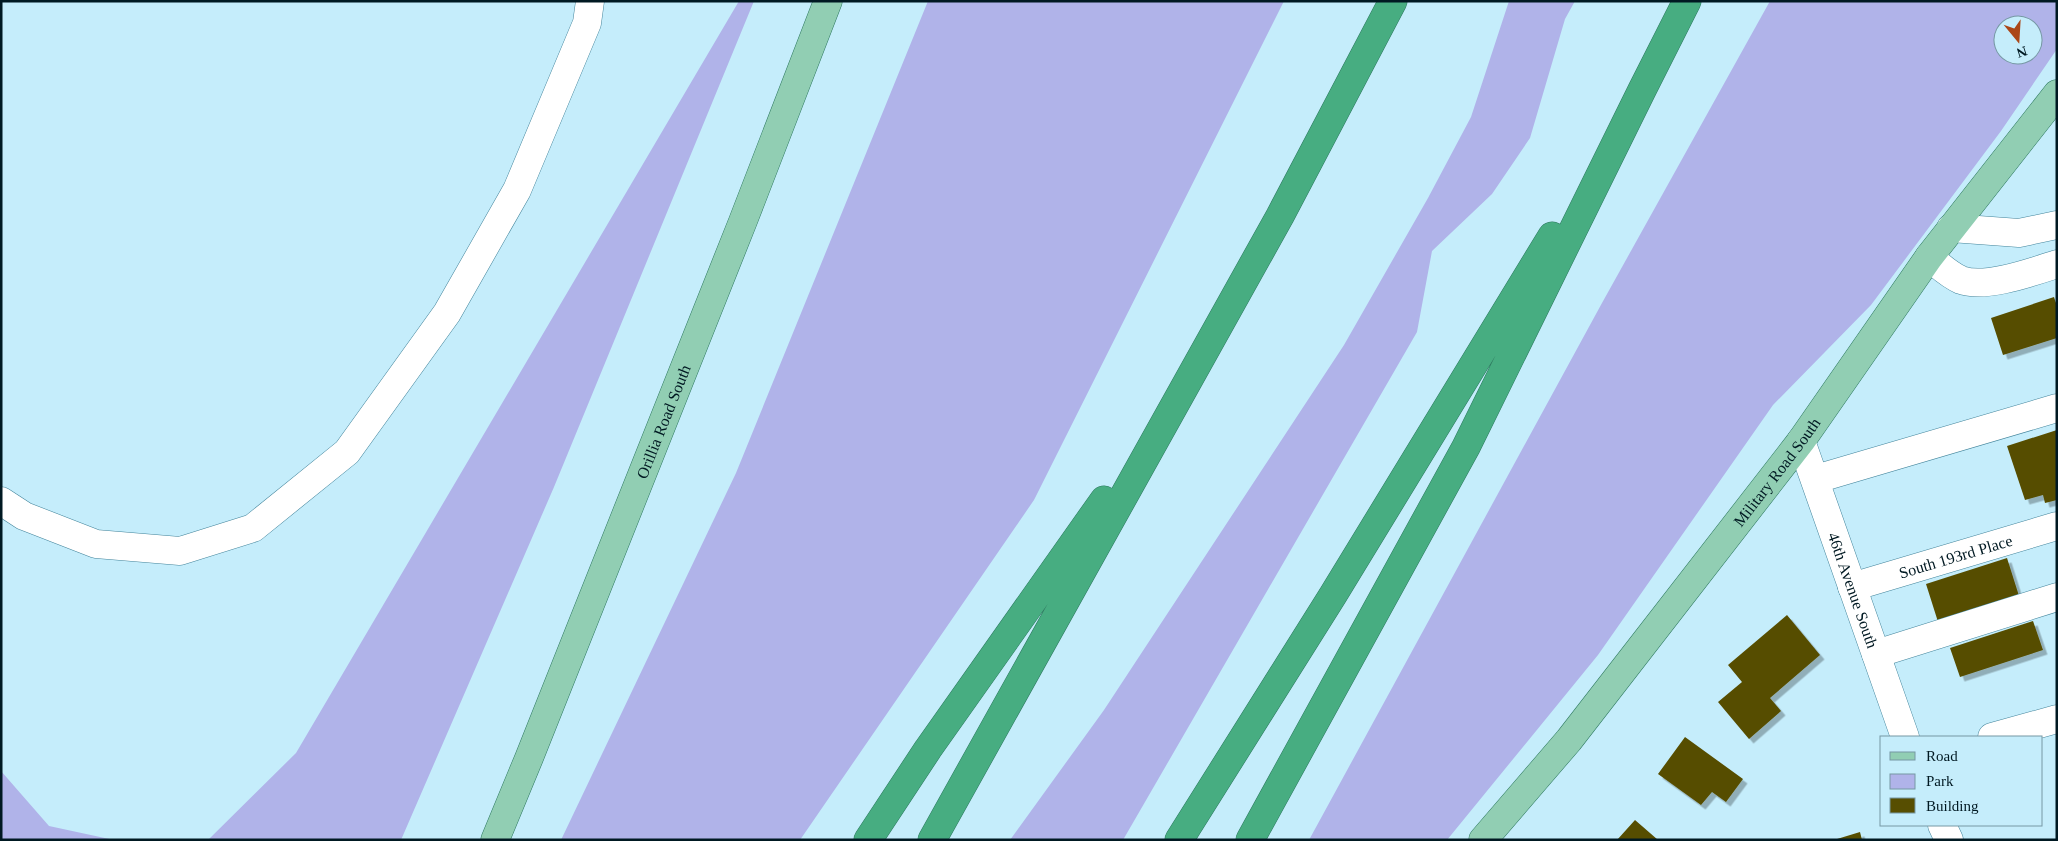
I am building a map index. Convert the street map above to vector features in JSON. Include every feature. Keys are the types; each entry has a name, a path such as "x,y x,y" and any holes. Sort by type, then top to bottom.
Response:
{"highway":[{"path":"932,840 1280,216 1393,1"},
{"path":"1250,840 1466,448 1687,1"},
{"path":"1180,840 1333,595 1642,90"},
{"path":"868,840 934,741 1189,381"}],"main road":[{"name":"Orillia Road South","path":"495,840 743,221 828,1"},
{"name":"Military Road South","path":"1484,840 1569,740 1801,441 1929,257 2057,94"}],"street":[{"path":"1,502 24,516 96,544 180,551 253,528 347,452 448,313 517,190 587,22 590,1"},
{"path":"1952,228 2019,233 2057,225"},
{"path":"1929,257 1955,277 1974,283 2015,277 2057,264"},
{"path":"1816,479 2057,408"},
{"name":"46th Avenue South","path":"1801,441 1816,479 1905,736"},
{"name":"South 193rd Place","path":"1852,587 2057,526"},
{"path":"1876,654 2057,597"},
{"path":"1996,736 2057,719"},
{"path":"1942,826 1949,840"}],"green space":[{"path":"739,1 754,1 554,487 401,840 208,840 296,753"},
{"path":"928,1 1284,1 1034,500 800,840 561,840 736,473"},
{"path":"1509,1 1575,1 1565,19 1530,138 1492,194 1432,251 1417,332 1123,840 1010,840 1104,710 1344,345 1428,198 1471,117"},
{"path":"1770,1 2057,1 2057,49 2001,131 1871,305 1773,405 1598,655 1447,840 1309,840 1602,303"},
{"path":"1,771 49,826 114,840 1,840"}],"building":[{"path":"2054,297 2057,306 2057,338 2003,355 1991,318"},
{"path":"2057,430 2057,500 2045,503 2043,495 2025,500 2007,446"},
{"path":"2007,558 2020,599 1939,625 1926,584"},
{"path":"1787,615 1820,655 1770,698 1781,711 1749,739 1718,702 1742,682 1728,665"},
{"path":"2033,621 2043,650 1960,677 1950,648"},
{"path":"1685,737 1743,779 1726,802 1712,792 1701,805 1658,774"},
{"path":"1635,820 1658,840 1617,840"},
{"path":"1860,832 1862,840 1837,840 1837,839"}]}
